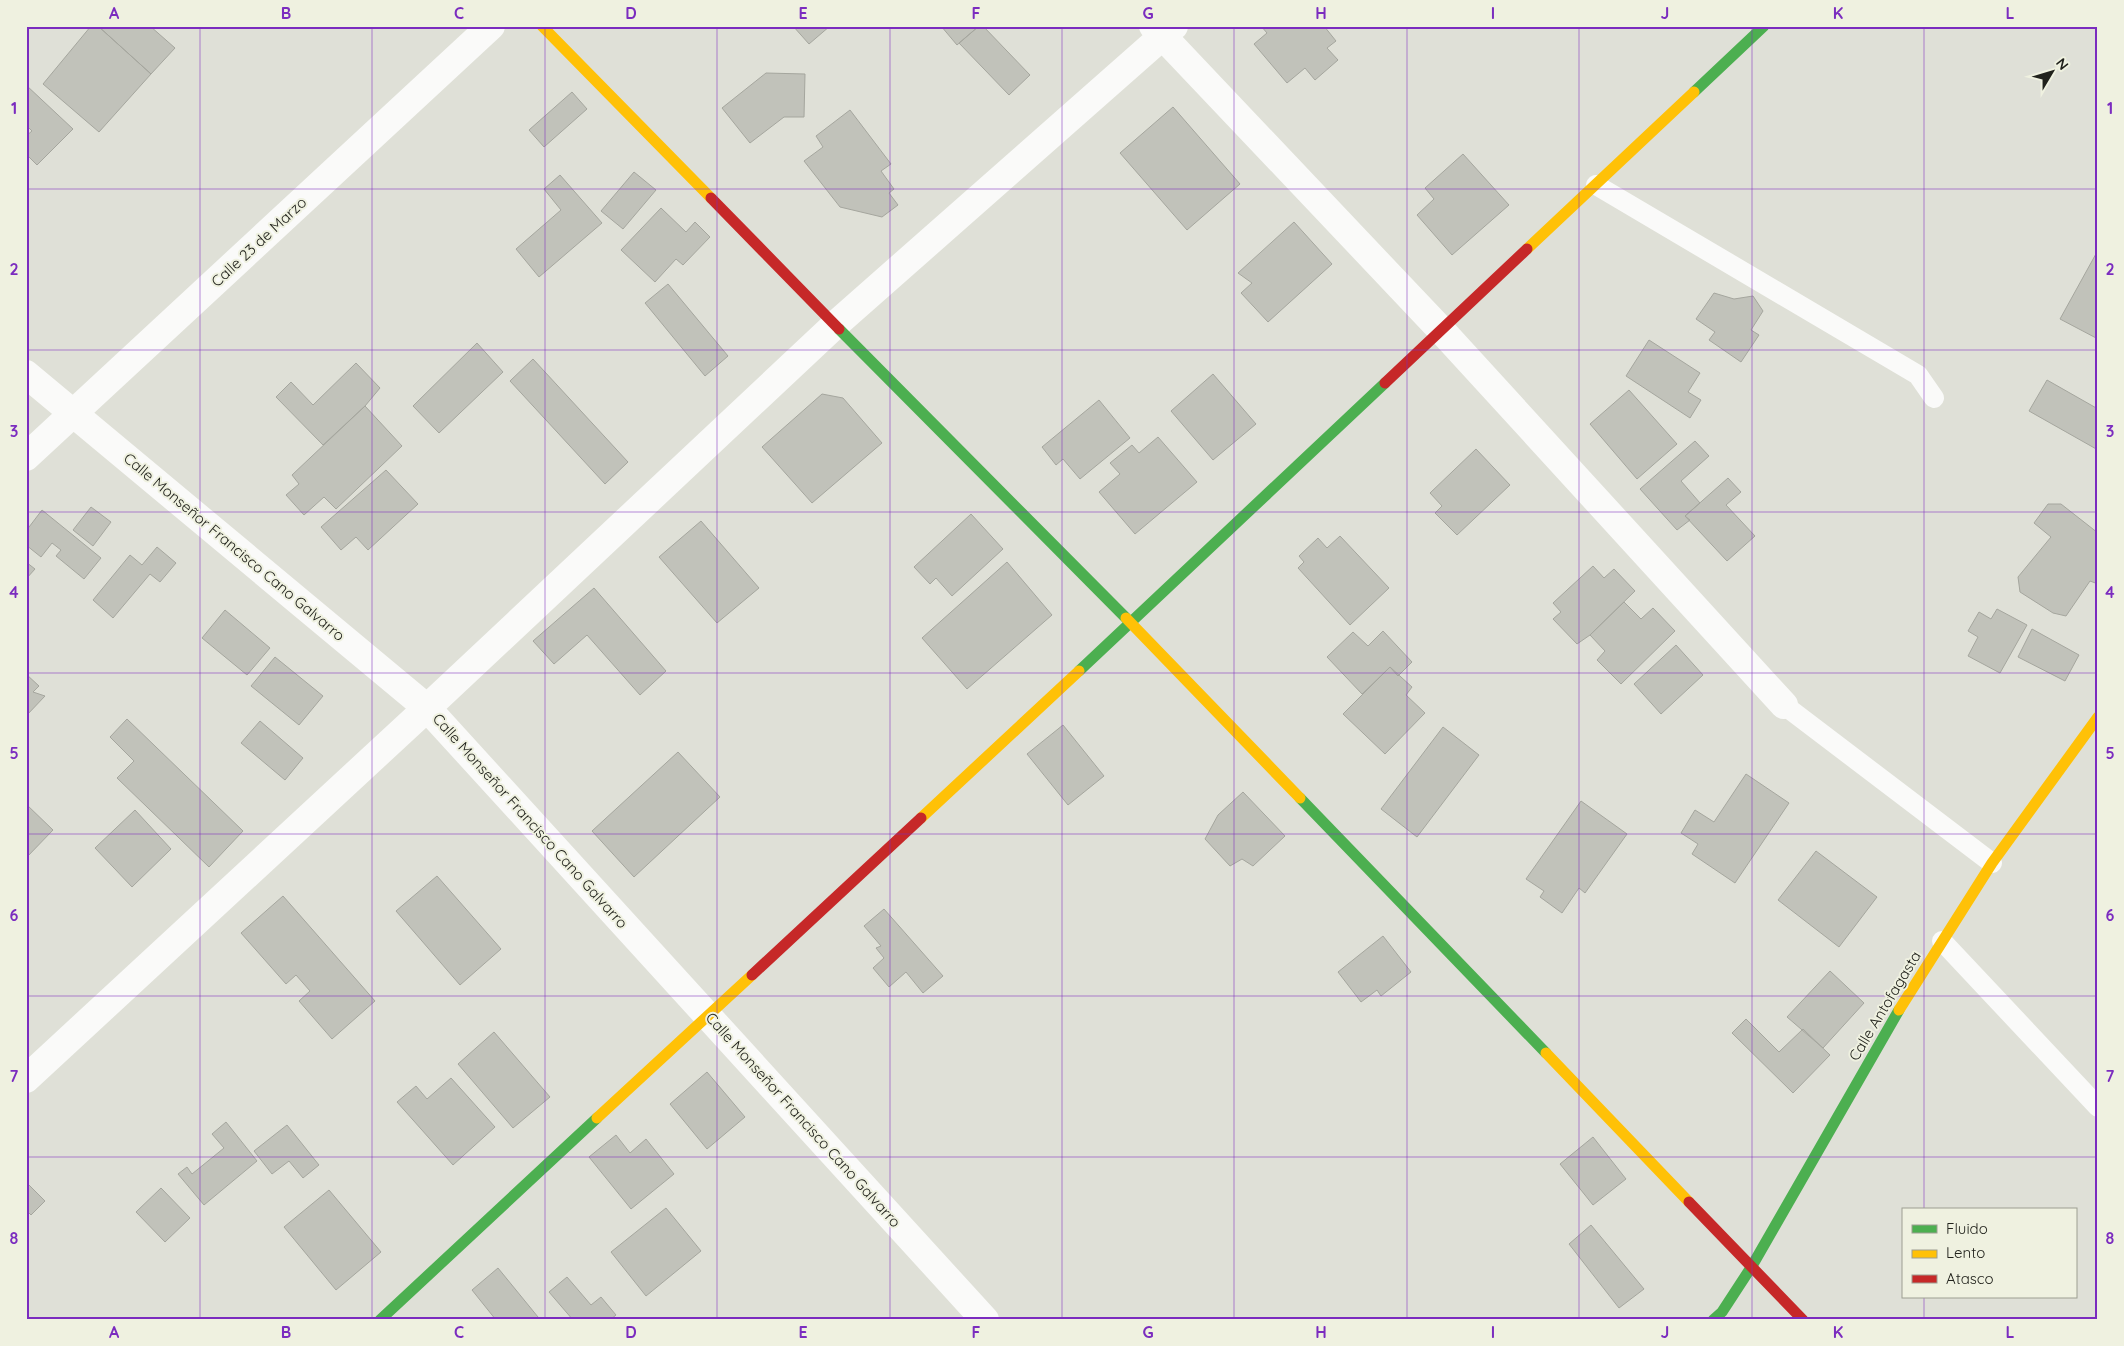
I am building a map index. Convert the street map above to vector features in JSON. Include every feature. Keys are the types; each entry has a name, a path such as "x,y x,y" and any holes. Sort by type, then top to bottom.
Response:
{"street":[{"name":"Calle 23 de Marzo","path":"26,458 491,26"},
{"path":"542,26 1131,623 1803,1320"},
{"path":"380,1320 1131,623 1764,26"},
{"path":"26,1078 427,708 835,325 1163,30 1442,331 1784,705"},
{"name":"Calle Monseñor Francisco Cano Galvarro","path":"26,374 427,708 985,1320"},
{"name":"Calle Antofagasta","path":"1714,1320 1722,1312 1752,1266 1918,978 1992,863 2098,717"}],"lane":[{"path":"1596,185 1918,375 1934,398"},
{"path":"1784,705 1992,863"},
{"path":"1942,941 2098,1107"}],"building":[{"path":"91,26 98,26 151,74 99,132 43,84"},
{"path":"98,26 150,26 175,48 151,74"},
{"path":"793,26 830,26 809,44"},
{"path":"941,26 979,26 957,45"},
{"path":"979,26 983,26 1030,75 1009,95 959,43"},
{"path":"1261,26 1324,26 1336,41 1327,48 1338,60 1315,80 1305,68 1287,83 1254,44 1267,33"},
{"path":"766,73 805,74 804,117 784,117 750,143 722,108"},
{"path":"26,85 73,129 37,165 26,154 26,136 32,131 26,125"},
{"path":"572,92 587,109 544,147 529,130"},
{"path":"1173,107 1240,184 1187,230 1120,153"},
{"path":"850,110 891,164 881,171 894,189 889,193 898,205 882,217 840,207 804,161 823,147 816,136"},
{"path":"1463,154 1509,205 1452,255 1417,215 1434,199 1425,188"},
{"path":"634,172 656,190 623,229 601,211"},
{"path":"560,175 602,223 539,277 516,249 561,210 544,189"},
{"path":"661,208 686,232 695,222 710,237 683,265 676,259 655,282 621,250"},
{"path":"1294,222 1332,264 1268,322 1241,293 1252,283 1238,273"},
{"path":"2098,253 2098,339 2060,319"},
{"path":"668,284 728,356 705,376 645,303"},
{"path":"1714,293 1734,299 1753,296 1763,311 1751,330 1759,335 1741,362 1709,340 1715,332 1696,319"},
{"path":"1649,340 1700,373 1688,392 1701,400 1690,418 1626,376"},
{"path":"477,343 503,372 439,433 413,406"},
{"path":"533,359 628,462 605,484 510,381"},
{"path":"356,363 380,388 365,406 323,445 276,397 291,382 313,405"},
{"path":"1213,374 1256,424 1213,460 1171,411"},
{"path":"2047,380 2098,409 2098,450 2029,411"},
{"path":"1629,390 1677,444 1637,479 1590,424"},
{"path":"822,394 843,398 882,443 812,503 762,447"},
{"path":"1099,400 1130,438 1080,479 1063,459 1056,465 1042,447"},
{"path":"365,406 402,446 336,509 324,497 304,515 286,495 299,484 292,475"},
{"path":"1158,437 1197,482 1135,534 1099,492 1120,474 1110,463 1132,445 1139,453"},
{"path":"1695,441 1709,456 1681,481 1700,503 1685,516 1690,520 1677,530 1640,489"},
{"path":"1476,449 1510,485 1457,535 1435,513 1442,506 1430,493"},
{"path":"386,470 418,504 368,550 356,537 341,550 321,527"},
{"path":"1728,478 1741,492 1726,505 1755,536 1727,561 1685,516"},
{"path":"2048,504 2061,504 2098,533 2098,584 2090,581 2066,616 2053,613 2020,592 2018,577 2051,537 2034,523"},
{"path":"91,507 111,522 93,546 73,530"},
{"path":"42,510 101,558 84,579 56,556 61,550 52,543 41,557 26,545 26,531"},
{"path":"971,514 1003,549 952,596 936,578 930,584 914,567"},
{"path":"701,521 759,588 717,623 659,557"},
{"path":"1340,536 1389,588 1350,625 1298,568 1304,562 1299,556 1318,538 1327,548"},
{"path":"157,547 176,563 160,582 150,574 113,618 93,600 130,555 142,565"},
{"path":"26,562 35,569 26,579"},
{"path":"1007,562 1052,615 967,689 922,638"},
{"path":"1593,566 1604,578 1614,569 1635,591 1590,635 1577,644 1553,619 1561,612 1553,603"},
{"path":"594,588 666,671 640,695 587,635 554,664 533,641"},
{"path":"1624,602 1641,619 1653,608 1675,631 1621,684 1597,660 1605,651 1590,635"},
{"path":"1997,609 2027,625 2000,673 1968,656 1978,637 1968,631 1979,612 1991,619"},
{"path":"225,610 270,648 247,675 202,638"},
{"path":"2032,629 2079,655 2065,681 2018,657"},
{"path":"1383,631 1412,662 1398,676 1390,667 1362,694 1327,657 1353,632 1368,646"},
{"path":"1676,645 1703,675 1661,714 1634,684"},
{"path":"275,657 323,696 299,725 251,686"},
{"path":"1390,667 1412,687 1406,695 1425,713 1385,754 1343,714"},
{"path":"26,674 39,686 33,692 45,696 26,716"},
{"path":"127,719 243,831 209,867 117,778 134,761 110,737"},
{"path":"260,721 303,758 285,780 241,743"},
{"path":"1063,725 1104,776 1068,805 1027,754"},
{"path":"1443,727 1479,755 1417,837 1381,809"},
{"path":"678,752 720,797 634,877 592,831"},
{"path":"1746,774 1789,803 1735,883 1692,854 1698,844 1681,833 1695,810 1714,822"},
{"path":"1243,792 1285,836 1253,866 1242,859 1230,866 1205,839 1218,815"},
{"path":"1581,801 1627,834 1585,893 1579,888 1562,913 1540,897 1544,891 1526,879"},
{"path":"26,804 53,830 26,858"},
{"path":"135,810 171,849 132,887 95,848"},
{"path":"1816,851 1877,897 1839,947 1778,900"},
{"path":"437,876 501,949 460,985 396,911"},
{"path":"283,896 375,1001 332,1039 299,1001 310,991 296,975 286,984 241,933"},
{"path":"884,909 943,976 923,993 906,972 889,987 873,968 884,958 876,948 881,946 864,926"},
{"path":"1383,936 1411,972 1381,996 1377,990 1361,1002 1338,972"},
{"path":"1830,971 1864,1003 1823,1048 1787,1017"},
{"path":"1746,1019 1779,1052 1803,1029 1830,1055 1793,1093 1732,1033"},
{"path":"494,1032 550,1097 513,1128 458,1064"},
{"path":"707,1072 745,1117 707,1149 670,1104"},
{"path":"451,1078 495,1127 453,1165 397,1102 416,1086 427,1099"},
{"path":"226,1122 257,1161 204,1205 178,1174 187,1167 192,1174 224,1148 212,1134"},
{"path":"287,1125 319,1165 303,1178 289,1161 272,1174 254,1151"},
{"path":"616,1135 630,1153 646,1139 674,1174 631,1209 589,1157"},
{"path":"1593,1137 1626,1179 1593,1205 1560,1164"},
{"path":"26,1182 45,1201 31,1215 26,1210"},
{"path":"161,1188 190,1218 165,1242 136,1212"},
{"path":"329,1190 381,1252 336,1290 284,1227"},
{"path":"666,1208 701,1251 646,1296 611,1252"},
{"path":"1591,1225 1644,1289 1619,1308 1569,1244"},
{"path":"498,1268 538,1317 534,1320 496,1320 472,1290"},
{"path":"567,1277 591,1305 601,1297 616,1315 610,1320 573,1320 549,1292"}],"traffic: fast":[{"path":"1694,92 1764,26"},
{"path":"839,329 1126,618"},
{"path":"1079,671 1385,383"},
{"path":"1300,798 1546,1053"},
{"path":"1713,1320 1722,1312 1752,1266 1899,1010"},
{"path":"380,1320 597,1118"}],"traffic: slow":[{"path":"542,26 711,198"},
{"path":"1527,249 1694,92"},
{"path":"1126,618 1300,798"},
{"path":"921,818 1079,671"},
{"path":"1899,1010 1992,863 2098,717"},
{"path":"597,1118 752,975"},
{"path":"1546,1053 1689,1202"}],"traffic: jam":[{"path":"711,198 839,329"},
{"path":"1385,383 1527,249"},
{"path":"752,975 921,818"},
{"path":"1689,1202 1803,1320"}]}
